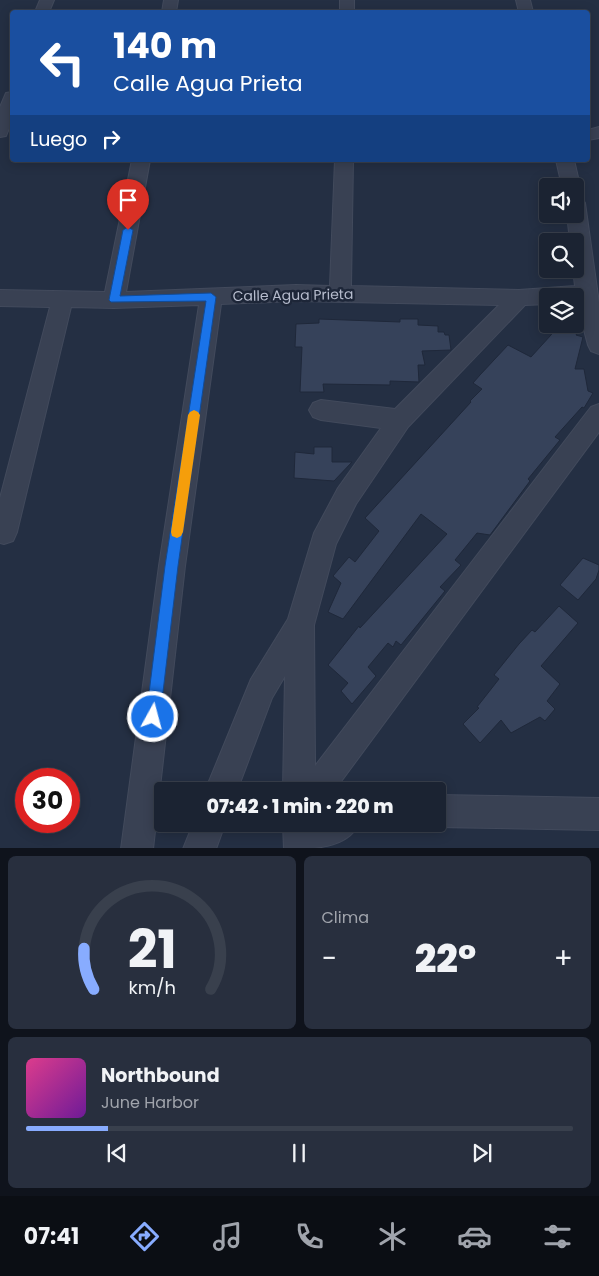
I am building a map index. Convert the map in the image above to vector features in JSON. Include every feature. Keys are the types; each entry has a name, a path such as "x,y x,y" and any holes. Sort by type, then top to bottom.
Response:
{"street":[{"path":"0,132 10,103"},
{"path":"114,300 141,162"},
{"path":"340,294 344,162"},
{"path":"565,162 569,178"},
{"path":"577,223 586,293 599,345"},
{"name":"Calle Agua Prieta","path":"0,298 114,300 296,293 519,298 586,293"},
{"path":"136,848 172,566 211,297"},
{"path":"4,532 63,298"},
{"path":"299,782 300,626 323,542 347,496 400,420 519,298"},
{"path":"321,410 400,420"},
{"path":"322,782 599,414"},
{"path":"225,782 261,689 300,626"},
{"path":"446,811 599,814"},
{"path":"199,848 206,832"},
{"path":"299,832 300,848"},
{"path":"304,848 329,832"}],"building":[{"path":"319,319 400,322 400,319 418,319 418,325 438,326 438,332 444,332 445,335 449,335 451,350 422,351 425,365 418,365 419,382 390,381 390,385 323,384 324,392 300,392 302,347 295,347 296,324 319,323"},
{"path":"552,333 577,333 576,335 583,337 575,369 584,369 588,391 593,393 584,408 582,407 555,437 560,440 528,479 530,481 490,535 477,533 455,560 461,565 440,587 445,591 401,645 396,641 393,647 388,643 368,667 376,676 352,704 341,691 348,683 328,665 359,626 360,628 447,534 421,514 343,619 328,612 341,583 333,576 349,557 355,562 379,531 365,518 482,389 473,383 480,375 508,345 531,357"},
{"path":"314,447 332,447 332,462 352,462 334,481 294,478 295,452 314,454"},
{"path":"583,558 599,565 599,570 596,579 578,600 560,585"},
{"path":"559,606 578,623 541,666 560,684 547,701 555,709 545,721 540,717 511,733 501,720 480,743 463,724 479,708 477,707 499,679 494,675 519,644 532,630 535,632"}],"slow traffic":[{"path":"177,532 194,415"}],"route":[{"path":"128,230 114,300 211,297 172,566 153,717"}]}
